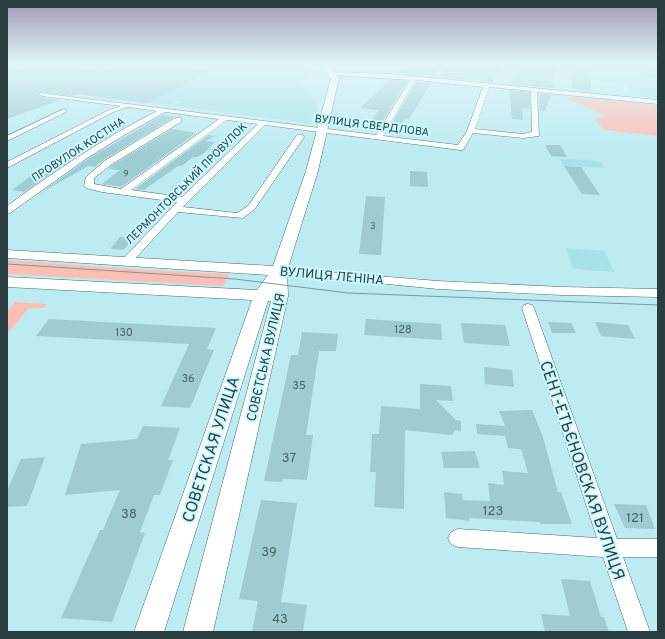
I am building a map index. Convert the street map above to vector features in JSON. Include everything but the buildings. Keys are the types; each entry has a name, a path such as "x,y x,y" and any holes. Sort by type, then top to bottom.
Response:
{"main road":[{"name":"СОВЄТСЬКА ВУЛИЦЯ","path":"198,632 271,296 312,171 331,95"},
{"name":"ВУЛИЦЯ ЛЕНІНА","path":"7,254 279,270"},
{"path":"7,282 271,296"},
{"name":"СОВЕТСКАЯ УЛИЦА","path":"149,632 271,296"}],"street":[{"name":"ВУЛИЦЯ СВЕРДЛОВА","path":"49,95 460,148 471,131"},
{"path":"378,137 403,95"},
{"path":"483,95 471,131 523,136 536,134 534,95"},
{"path":"584,95 658,102"},
{"path":"7,165 111,111 130,105"},
{"name":"ПРОВУЛОК КОСТІНА","path":"7,211 88,153 140,122 164,110"},
{"path":"7,139 64,112"},
{"path":"123,192 225,118"},
{"path":"178,120 109,162 90,177 89,186 184,200"},
{"name":"ЛЕРМОНТОВСЬКИЙ ПРОВУЛОК","path":"127,261 175,209 263,123"},
{"path":"175,209 239,216 251,208 300,137"},
{"name":"ВУЛИЦЯ ЛЕНІНА","path":"279,270 438,285 562,291 658,293"},
{"name":"СЕНТ-ЕТЬЄНОВСКАЯ ВУЛИЦЯ","path":"528,308 639,632"},
{"path":"458,538 609,548 658,548"}],"shaded area":[{"path":"7,95 35,95 7,111"},
{"path":"109,95 308,95 313,97 318,107 309,123 171,106 180,102 172,100 177,102 167,106 102,98"},
{"path":"632,95 658,95 658,97"},
{"path":"572,97 658,105 658,136 605,130 595,120 604,115 566,98"},
{"path":"560,159 591,160 602,163 604,168 564,166"},
{"path":"566,248 605,251 614,272 573,269"},
{"path":"7,260 145,270 230,274 223,286 7,274"},
{"path":"15,302 47,304 44,308 29,308 7,334 7,311"}],"tram line":[{"path":"7,264 235,279 348,293 658,305"}]}
